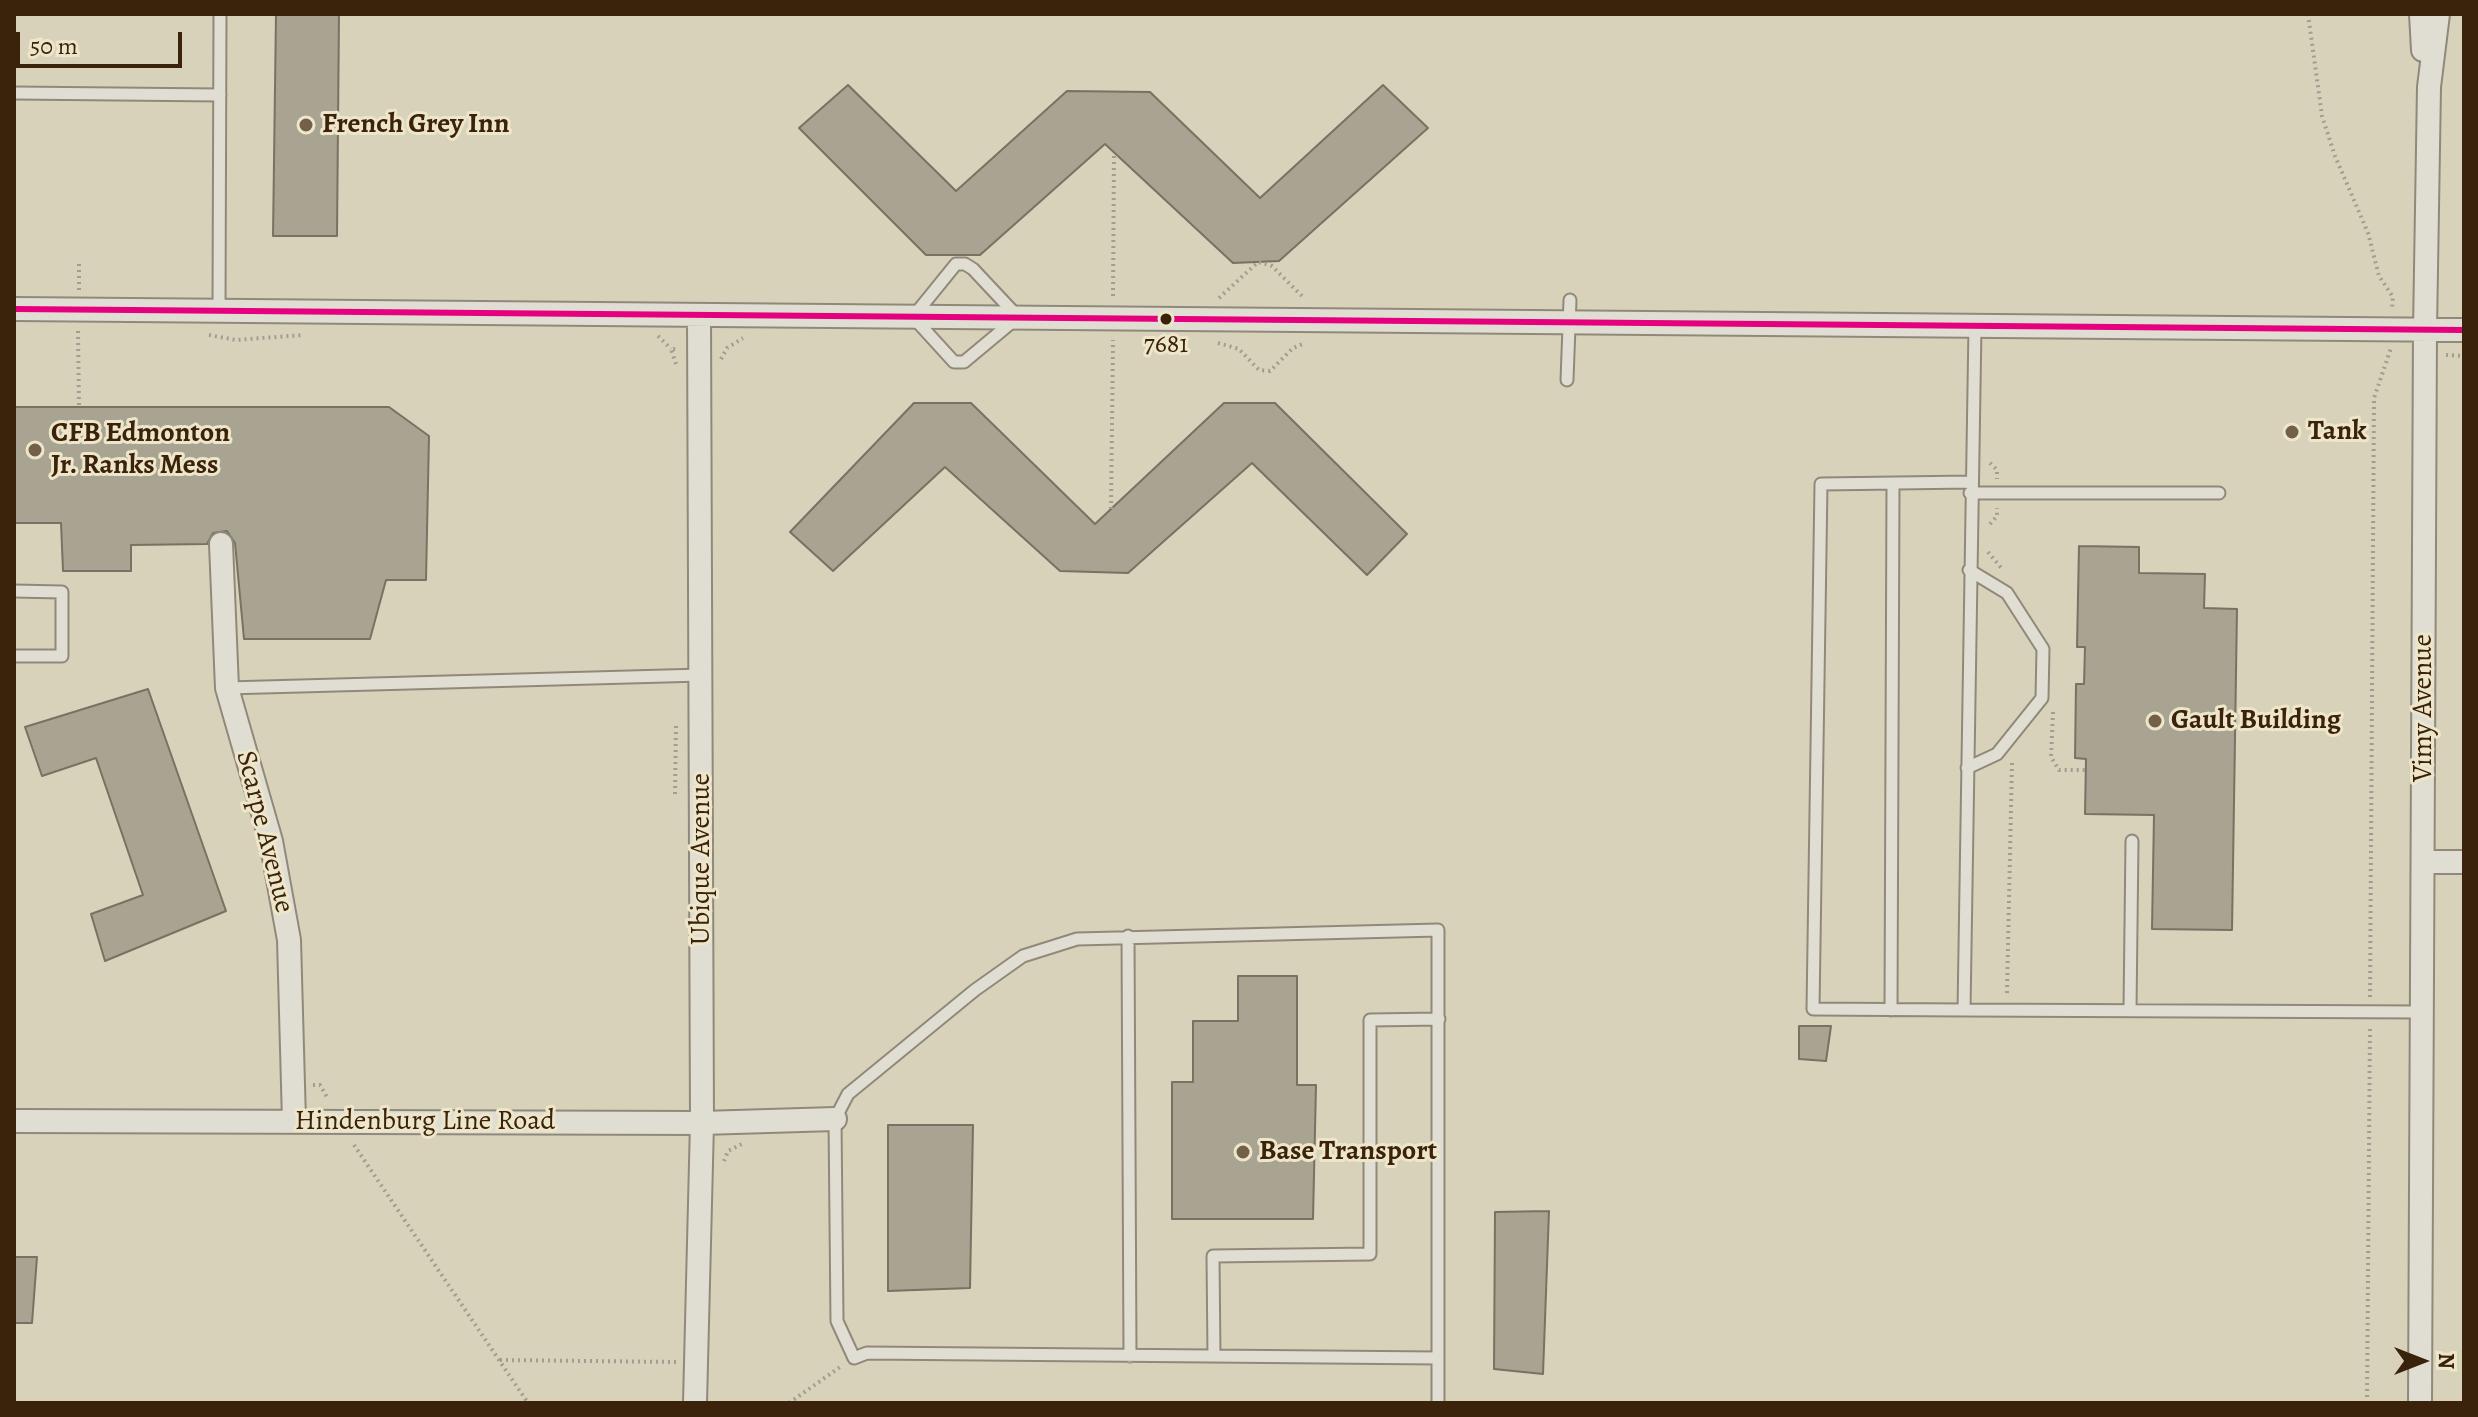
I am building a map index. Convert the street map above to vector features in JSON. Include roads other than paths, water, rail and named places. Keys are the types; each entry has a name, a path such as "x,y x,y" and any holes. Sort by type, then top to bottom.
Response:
{"street":[{"path":"2421,14 2429,87"},
{"name":"Vimy Avenue","path":"2420,1403 2425,330 2429,87 2438,14"},
{"path":"14,309 2464,330"},
{"name":"Ubique Avenue","path":"695,1403 702,1123 699,315"},
{"name":"Scarpe Avenue","path":"221,544 227,688 271,841 289,940 294,1121"},
{"path":"2424,862 2464,862"},
{"name":"Hindenburg Line Road","path":"14,1121 702,1123 835,1119"}],"lane":[{"path":"219,310 220,14"},
{"path":"14,93 220,95"},
{"path":"956,264 965,264 1018,317 964,362 954,362 913,317 941,278 956,264"},
{"path":"1567,380 1570,300"},
{"path":"1964,1010 1975,326"},
{"path":"2219,493 1997,493 1971,488 1893,484 1821,484 1813,1009 2423,1012"},
{"path":"1891,1010 1893,484"},
{"path":"1967,768 1997,754 2042,698 2043,649 2007,593 1969,570"},
{"path":"14,591 62,592 62,656 14,656"},
{"path":"227,688 702,675"},
{"path":"2130,1010 2132,841"},
{"path":"1438,1358 867,1353 854,1358 837,1321 835,1119 848,1094 975,990 1023,956 1077,939 1438,930 1439,1019 1438,1403"},
{"path":"1128,936 1130,1356"},
{"path":"1214,1356 1213,1256 1370,1254 1370,1020 1439,1019"}],"place":[{"name":"French Grey Inn","path":"306,125"},
{"name":"7681","path":"1166,319"},
{"name":"Tank","path":"2292,432"},
{"name":"CFB Edmonton Jr. Ranks Mess","path":"35,450"},
{"name":"Gault Building","path":"2155,721"},
{"name":"Base Transport","path":"1243,1152"}]}
